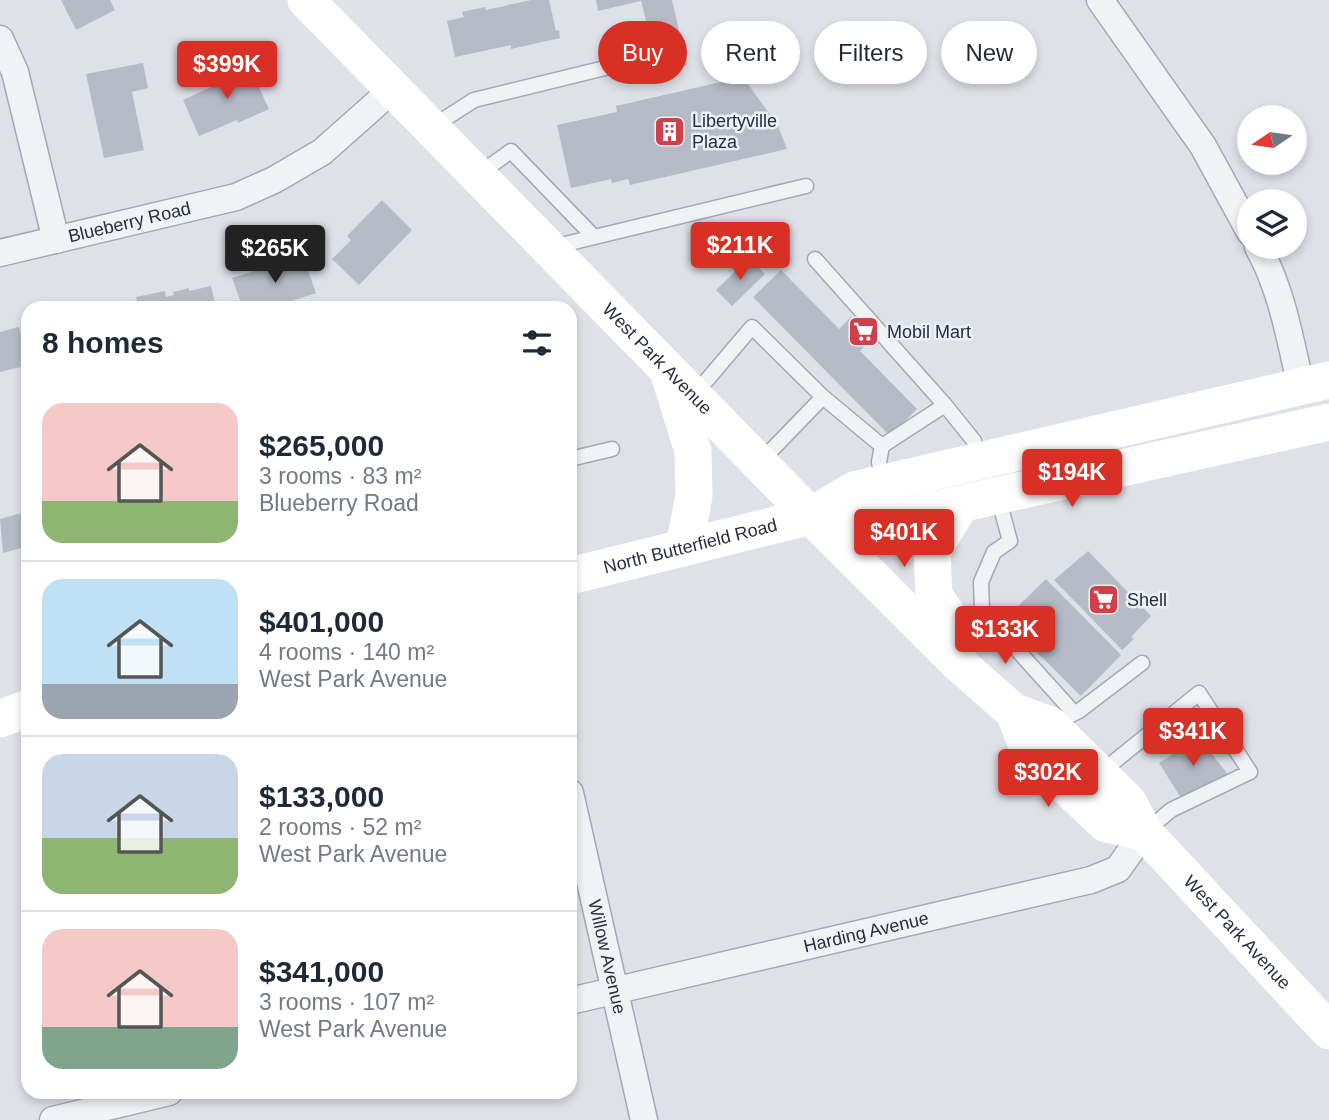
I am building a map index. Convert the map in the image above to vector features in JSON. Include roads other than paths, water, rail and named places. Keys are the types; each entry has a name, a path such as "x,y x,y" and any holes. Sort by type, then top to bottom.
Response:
{"main road":[{"name":"West Park Avenue","path":"308,1 811,516 957,662 1014,712 1029,751 1106,824 1144,832"},
{"path":"668,370 693,451 694,495 684,548"},
{"path":"811,516 854,490 1315,383"},
{"path":"811,516 874,523 1329,422"},
{"path":"957,662 958,633 934,595 932,552 961,504"},
{"name":"North Butterfield Road","path":"577,574 811,516"},
{"path":"0,719 21,711"},
{"name":"West Park Avenue","path":"1014,712 1062,719 1099,774 1128,802 1144,832 1329,1031"}],"street":[{"path":"1100,0 1203,146 1237,208"},
{"path":"0,39 15,72 56,240"},
{"name":"Blueberry Road","path":"0,253 236,197 274,180 322,152 393,89"},
{"path":"1265,259 1315,383"},
{"name":"Willow Avenue","path":"577,824 644,1120"},
{"name":"Harding Avenue","path":"577,999 1091,880 1118,869 1144,832"},
{"path":"53,1120 140,1099"}],"lane":[{"path":"431,128 474,100 598,70"},
{"path":"477,175 511,151 594,237"},
{"path":"549,248 806,186"},
{"path":"815,259 946,405 974,441 978,461"},
{"path":"694,396 752,327 823,397 883,446"},
{"path":"759,463 823,397"},
{"path":"884,483 879,463 883,446 946,405"},
{"path":"577,457 612,449"},
{"path":"997,496 1010,541 994,552 981,582 982,611 1062,719 1142,663"},
{"path":"1099,774 1199,693 1250,772 1171,810 1144,832"}],"place":[{"name":"Libertyville Plaza","path":"669,131"},
{"name":"Mobil Mart","path":"864,332"},
{"name":"Shell","path":"1104,600"}]}
